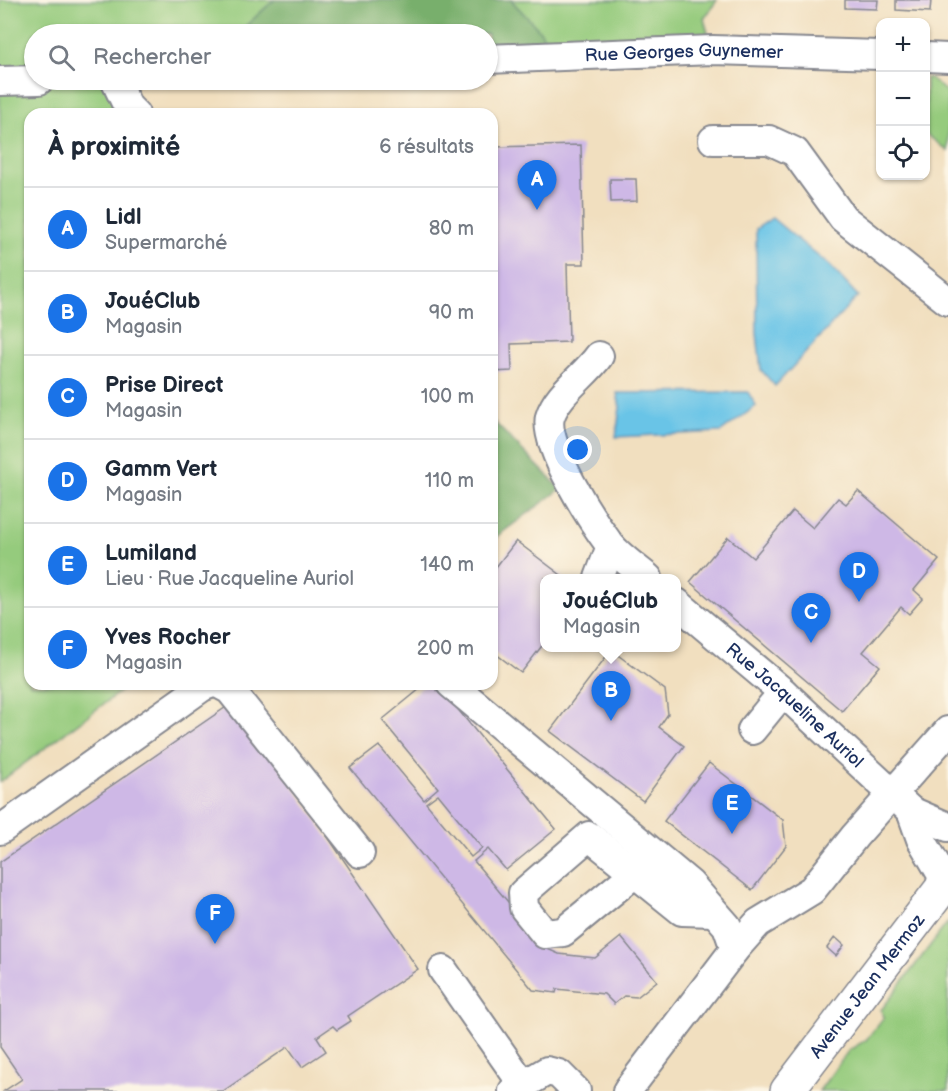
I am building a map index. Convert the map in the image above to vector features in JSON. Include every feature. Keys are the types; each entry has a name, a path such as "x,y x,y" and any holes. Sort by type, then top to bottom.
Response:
{"main road":[{"name":"Avenue Jean Mermoz","path":"787,1091 944,899"},
{"name":"Avenue Jean Mermoz","path":"811,1091 944,899"}],"street":[{"name":"Rue Georges Guynemer","path":"498,59 695,50 876,55"},
{"path":"930,57 948,58"},
{"path":"0,81 24,80"},
{"path":"120,90 129,108"},
{"path":"713,140 769,140 795,152 843,218 948,301"},
{"path":"599,356 561,398 550,417 549,433 556,456 611,546 642,574"},
{"path":"601,574 611,546"},
{"name":"Rue Jacqueline Auriol","path":"681,606 783,692 902,802"},
{"path":"0,830 198,690"},
{"path":"230,690 360,853"},
{"path":"458,690 690,884 727,926 735,949"},
{"path":"752,730 783,692"},
{"path":"627,1091 735,949 758,923 813,890 902,802 948,731"},
{"path":"902,802 948,826"},
{"path":"902,802 942,875 944,899"},
{"path":"635,873 682,911 714,912"},
{"path":"443,970 517,1087 547,1071 559,1074 576,1091"}],"green space":[{"path":"0,0 274,0 248,24 24,24 24,90 121,90 131,108 24,108 24,690 122,690 0,782"},
{"path":"274,0 511,0 542,33 549,55 498,58 498,24 248,24"},
{"path":"511,0 717,0 704,19 713,50 549,55 541,33"},
{"path":"930,78 948,93 948,151 930,137"},
{"path":"498,426 561,489 498,536"},
{"path":"948,922 948,1091 819,1091 849,1050 866,1040 884,1017 881,1010"}],"water":[{"path":"772,218 830,266 858,296 775,386 761,370 757,333 756,229"},
{"path":"748,392 756,406 721,432 616,437 620,407 617,393"}],"building":[{"path":"845,0 878,0 877,9 845,8"},
{"path":"896,0 931,0 930,12 896,10"},
{"path":"581,145 584,264 567,264 569,342 511,344 512,371 498,372 498,147"},
{"path":"610,179 636,179 637,201 611,202"},
{"path":"858,491 939,560 914,590 923,598 909,614 901,607 863,652 880,666 842,711 690,582 728,537 753,558 793,511 813,528 838,498 846,504"},
{"path":"516,541 560,574 540,574 540,648 521,673 498,656 498,564"},
{"path":"609,652 614,652 665,690 668,714 659,727 684,746 643,801 550,731"},
{"path":"419,690 442,690 556,829 506,870 488,849 474,861 547,949 559,954 595,958 621,937 657,981 637,997 624,996 614,1004 604,994 557,989 556,993 533,990 350,768 379,746 424,800 438,788 382,720","holes":["438,794 482,848 471,857 426,803"]},
{"path":"235,701 418,969 348,1016 351,1021 337,1030 333,1026 317,1037 326,1051 302,1067 288,1047 223,1091 4,1091 22,1079 0,1047 0,862"},
{"path":"709,763 783,820 786,846 752,890 664,821"},
{"path":"835,937 844,945 836,956 827,948"}],"place":[{"name":"Lidl","path":"537,210"},
{"name":"Gamm Vert","path":"859,602"},
{"name":"Prise Direct","path":"811,643"},
{"name":"JouéClub","path":"611,721"},
{"name":"Lumiland","path":"732,834"},
{"name":"Yves Rocher","path":"215,944"}]}
